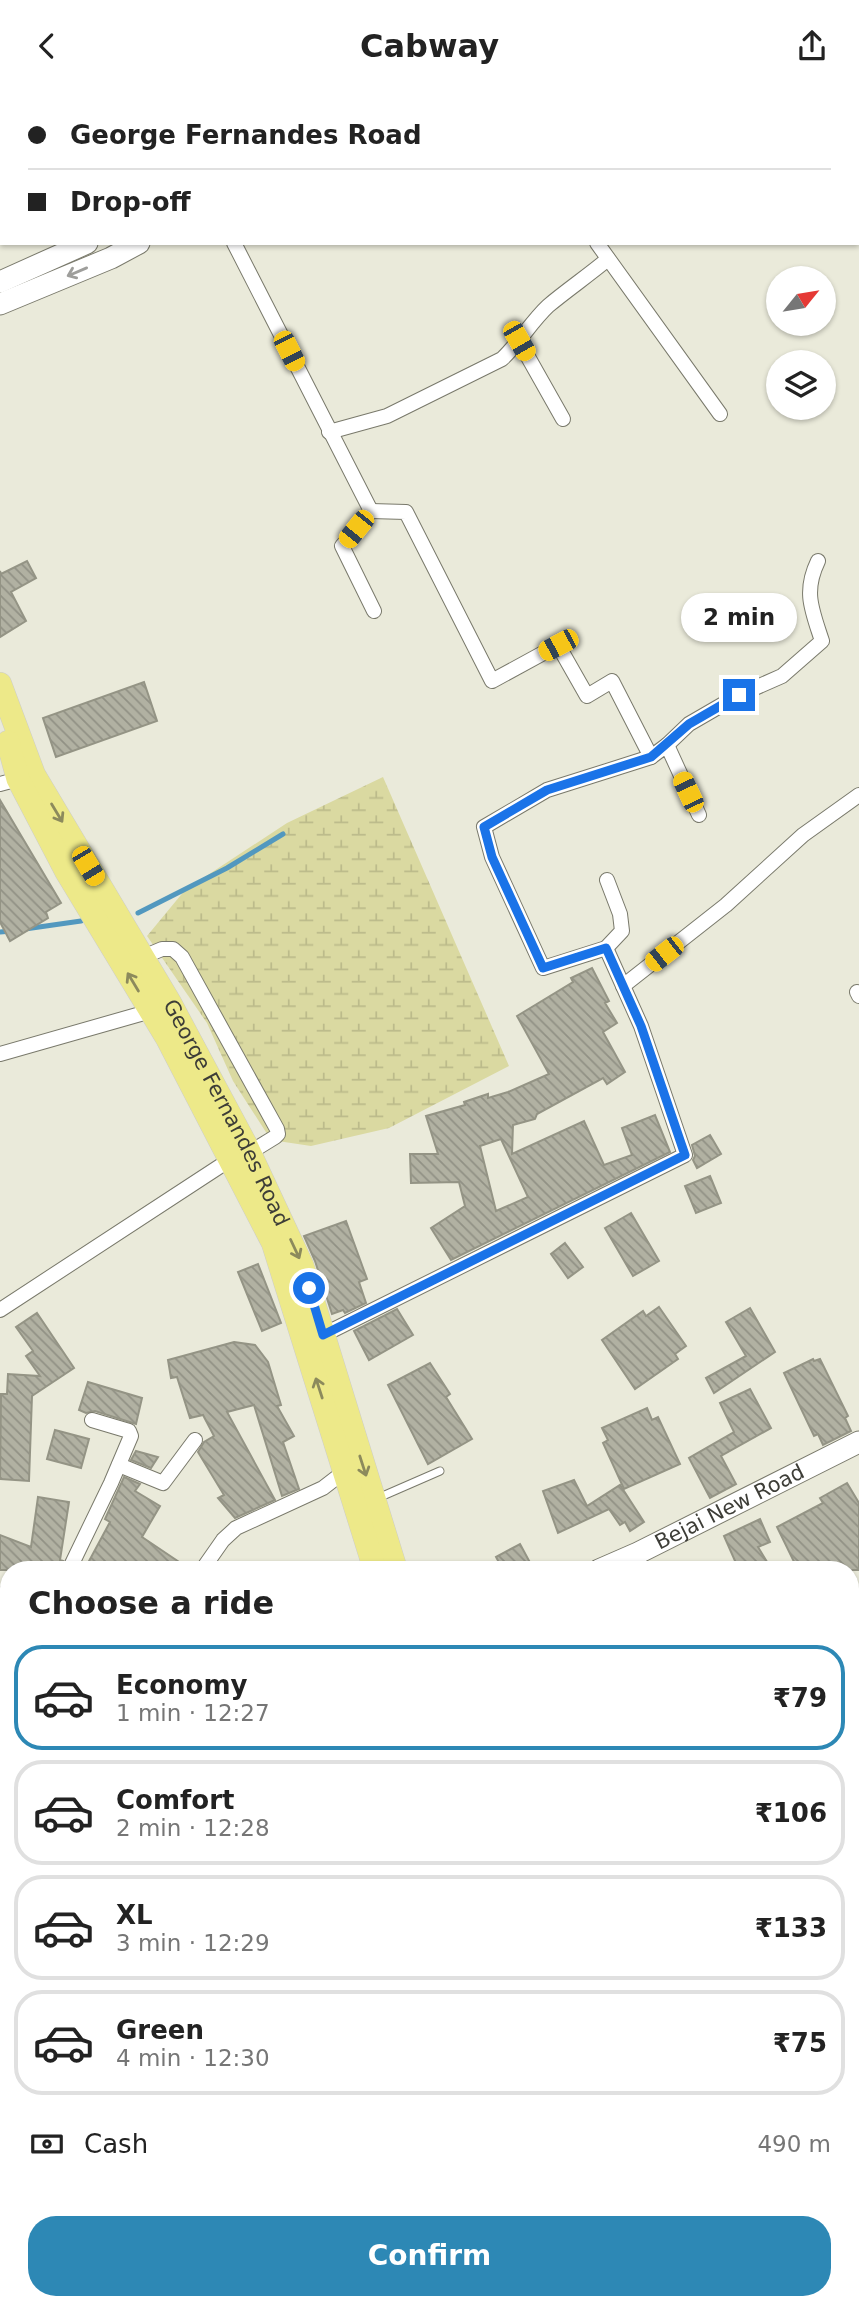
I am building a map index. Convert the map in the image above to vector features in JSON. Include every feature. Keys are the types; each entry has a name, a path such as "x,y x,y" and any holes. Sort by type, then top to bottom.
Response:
{"main road":[{"name":"George Fernandes Road","path":"0,684 17,779 143,957 170,1003 240,1156 273,1243 372,1561"},
{"name":"George Fernandes Road","path":"0,723 10,747 17,779 66,871 240,1156 302,1265 393,1561"}],"street":[{"path":"0,282 82,245"},
{"path":"0,305 135,245"},
{"path":"235,245 371,511"},
{"path":"598,245 720,414"},
{"path":"329,432 387,416 502,359 549,306 608,259"},
{"path":"519,341 563,419"},
{"path":"371,511 342,546 374,611"},
{"path":"371,511 406,512 492,681 558,645 587,696 612,681 651,757"},
{"path":"607,880 620,913 622,931 606,948 543,968 492,857 484,827 547,790 651,757 689,724 739,695 782,676 822,641 812,609 810,579 818,561"},
{"path":"667,745 699,815"},
{"path":"623,986 726,905 803,835 859,796"},
{"path":"323,1335 685,1155 641,1026 606,948"},
{"path":"0,1310 278,1134 182,957 173,949 162,949 143,957"},
{"path":"0,1054 151,1011"},
{"path":"73,1561 119,1465 130,1433 92,1420"},
{"path":"119,1465 163,1482 195,1440"},
{"name":"Bejai New Road","path":"620,1561 859,1442"},
{"path":"208,1561 223,1540 236,1528 323,1488 345,1471"}],"lane":[{"path":"374,1499 440,1471"}],"green space":[{"path":"383,777 509,1066 389,1128 311,1146 271,1140 233,1081 207,1023 147,936 185,890 287,823"}],"building":[{"path":"27,561 36,578 11,592 26,621 0,637 0,571 1,574"},
{"path":"144,682 157,721 56,757 43,718"},
{"path":"0,800 61,903 46,912 48,918 10,941 0,922"},
{"path":"592,968 609,1001 605,1003 617,1023 603,1032 625,1072 607,1084 603,1078 537,1114 535,1119 513,1125 512,1154 584,1121 604,1165 632,1155 622,1128 655,1115 670,1152 451,1260 431,1228 465,1206 459,1182 411,1183 410,1154 438,1154 426,1116 465,1105 464,1102 488,1094 488,1098 508,1092 549,1074 517,1016 573,982 571,978","holes":["501,1139 528,1197 496,1211 480,1146"]},
{"path":"710,1135 721,1154 697,1168 693,1160 695,1156 692,1145"},
{"path":"710,1176 721,1203 696,1213 685,1186"},
{"path":"631,1213 659,1261 633,1276 605,1228"},
{"path":"346,1221 367,1279 359,1282 366,1303 345,1313 343,1310 332,1314 304,1236"},
{"path":"565,1243 583,1267 568,1278 551,1254"},
{"path":"258,1264 281,1323 262,1331 238,1272"},
{"path":"659,1307 686,1346 675,1354 678,1359 635,1389 602,1340 643,1311 646,1316"},
{"path":"750,1308 775,1352 714,1393 706,1378 746,1356 726,1322"},
{"path":"397,1309 413,1335 369,1360 354,1331"},
{"path":"37,1313 74,1368 32,1396 29,1481 0,1479 1,1394 7,1394 8,1374 40,1376 26,1356 33,1351 16,1327"},
{"path":"234,1342 255,1345 268,1362 281,1405 277,1406 294,1436 283,1442 299,1489 282,1496 254,1405 227,1412 275,1500 235,1518 218,1498 224,1495 198,1452 204,1442 214,1436 203,1415 190,1418 177,1377 171,1378 168,1360"},
{"path":"813,1359 820,1359 848,1416 845,1418 851,1431 823,1445 818,1434 814,1436 784,1373"},
{"path":"430,1363 450,1394 446,1397 472,1439 428,1464 388,1385"},
{"path":"88,1382 142,1398 136,1424 95,1411 86,1413 79,1410"},
{"path":"750,1389 771,1428 721,1456 736,1484 710,1498 689,1458 734,1432 720,1403"},
{"path":"647,1408 652,1420 658,1417 680,1464 624,1489 603,1443 608,1440 602,1428"},
{"path":"55,1430 89,1439 81,1468 47,1459"},
{"path":"136,1451 158,1457 151,1468 131,1460"},
{"path":"124,1477 140,1484 135,1491 160,1506 142,1537 178,1561 89,1561 110,1522 105,1519"},
{"path":"574,1480 587,1506 620,1485 644,1522 630,1531 625,1522 620,1525 609,1509 558,1533 543,1491"},
{"path":"847,1483 859,1503 859,1561 794,1561 777,1527 823,1503 820,1498"},
{"path":"38,1497 69,1502 60,1560 63,1561 0,1561 0,1535 31,1547"},
{"path":"760,1519 770,1542 758,1547 767,1561 735,1561 724,1536"},
{"path":"520,1544 529,1561 498,1561 496,1557"}],"waterway":[{"path":"138,913 227,868 283,834"},
{"path":"25,929 81,921"},
{"path":"0,932 12,931"}],"route":[{"path":"309,1288 323,1335 685,1155 641,1026 606,948 543,968 492,857 484,827 547,790 651,757 689,724 739,695"}]}
